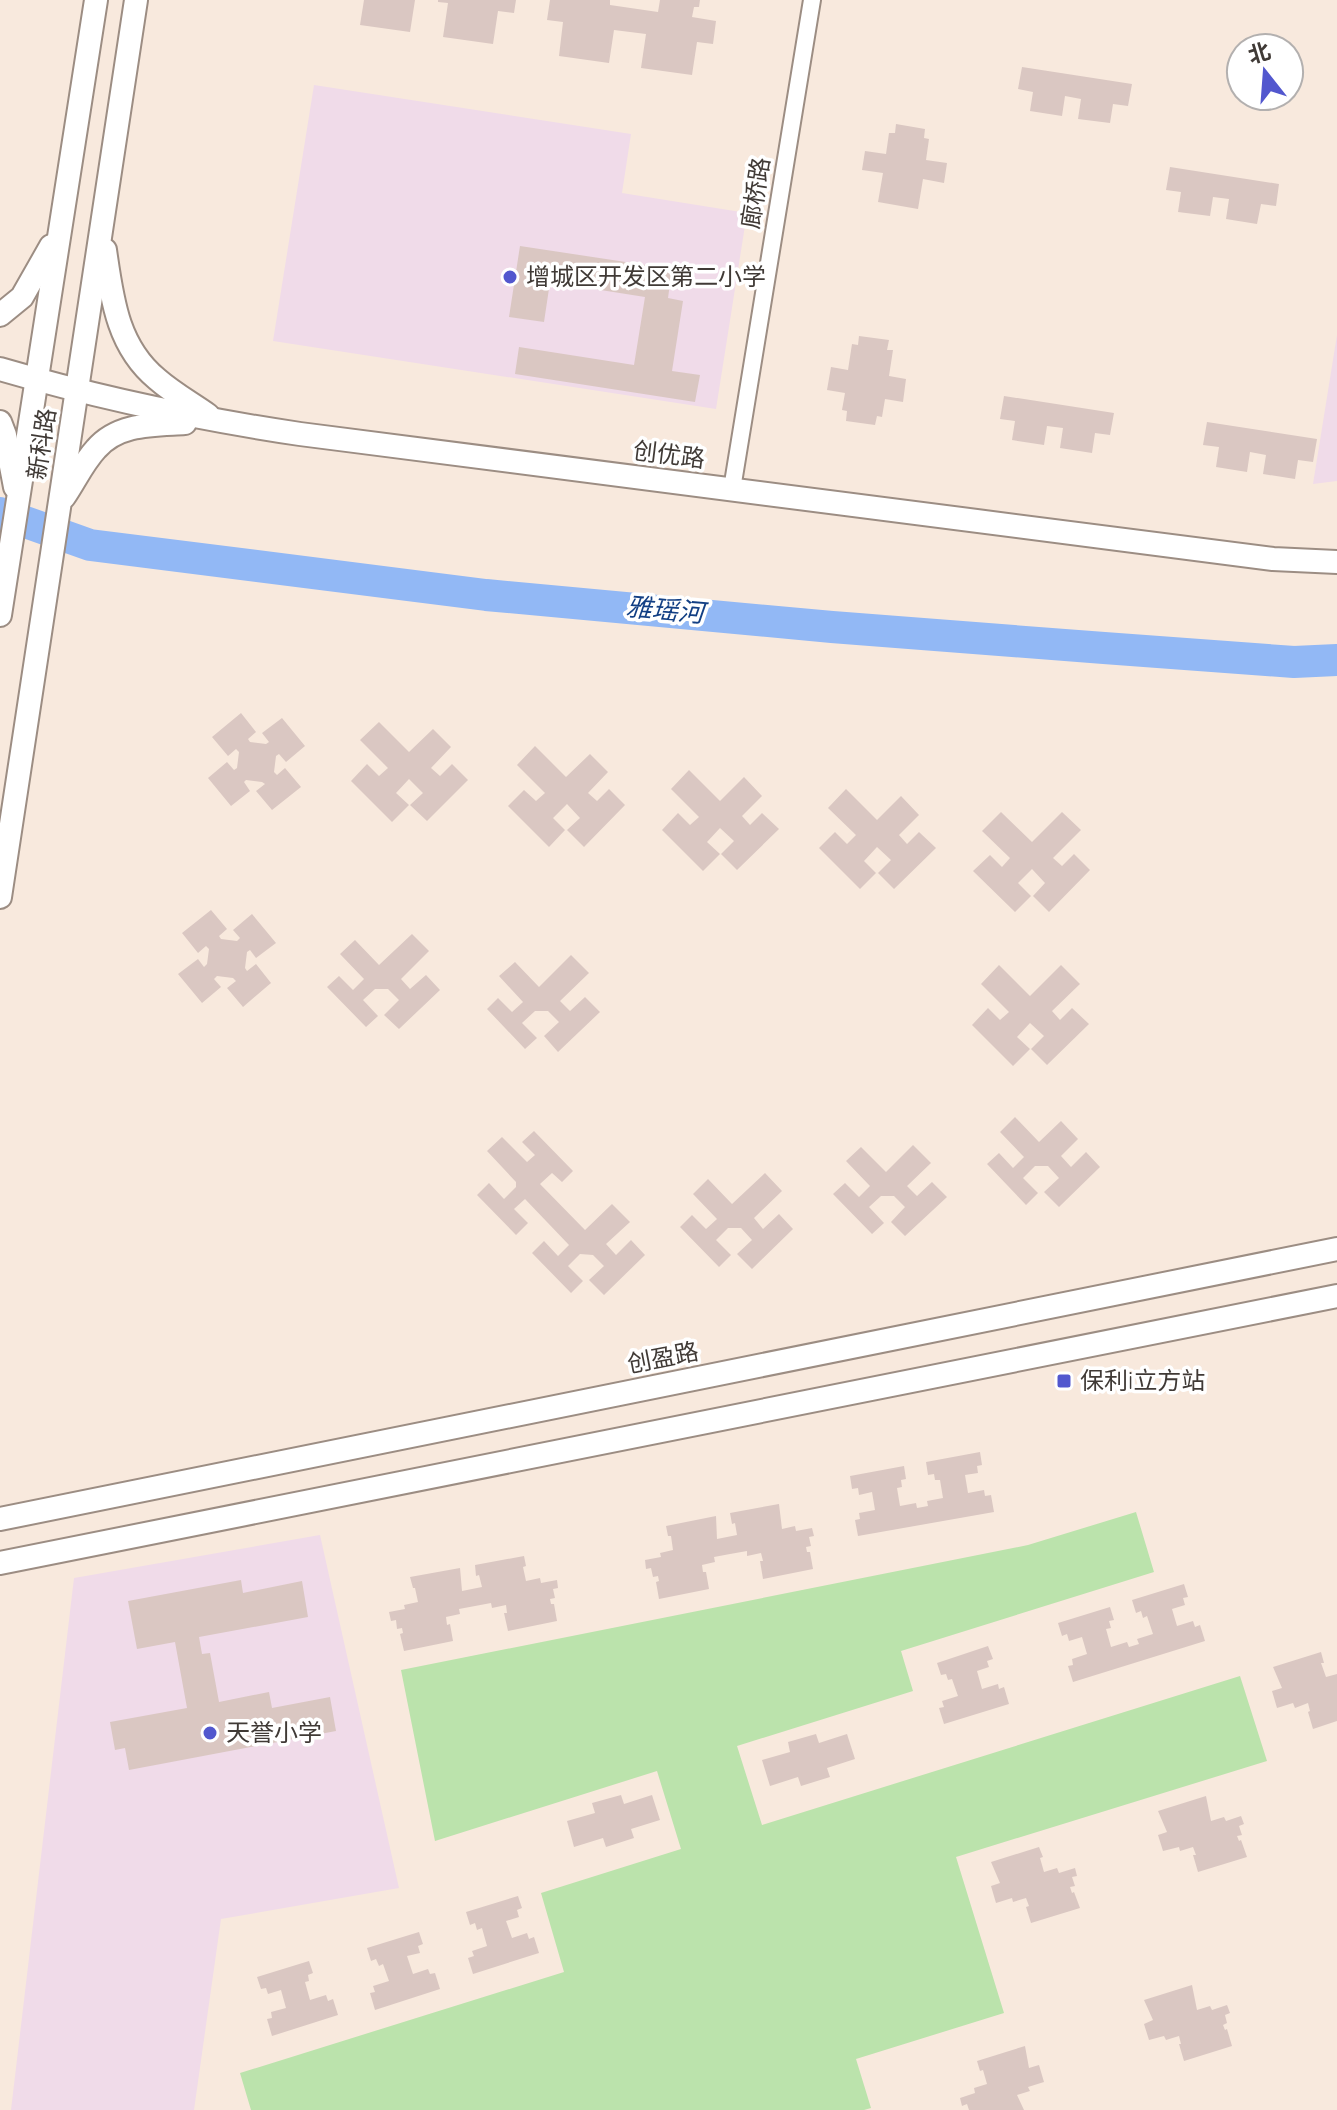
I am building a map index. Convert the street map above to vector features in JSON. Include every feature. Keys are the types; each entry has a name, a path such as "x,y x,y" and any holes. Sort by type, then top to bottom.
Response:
{"street":[{"name":"新科路","path":"0,615 96,0"},
{"name":"新科路","path":"0,897 136,0"},
{"name":"廊桥路","path":"732,489 812,0"},
{"path":"101,227 113,305 129,347 158,380 216,420"},
{"path":"0,315 22,297 60,231"},
{"name":"创优路","path":"0,369 132,404 300,434 1273,559 1337,562"},
{"path":"59,505 90,456 117,432 139,426 216,420"},
{"path":"0,422 18,500"},
{"name":"创盈路","path":"0,1519 1337,1249"},
{"path":"0,1563 1337,1296"}],"shaded area":[{"name":"增城区开发区第二小学","path":"314,85 631,134 622,193 747,213 716,409 273,341"},
{"path":"1337,335 1337,481 1313,484"},
{"name":"天誉小学","path":"320,1535 399,1888 221,1919 194,2110 11,2110 74,1578"}],"green space":[{"path":"1136,1512 1154,1572 901,1651 913,1691 737,1746 762,1825 1240,1676 1267,1761 956,1857 1004,2013 856,2059 871,2108 251,2110 240,2073 564,1972 541,1893 681,1849 657,1771 435,1841 401,1670 1028,1545"}],"building":[{"path":"364,0 415,0 410,32 360,25"},
{"path":"438,0 516,0 514,13 498,11 493,44 443,37 448,3"},
{"path":"550,0 610,0 610,5 658,12 660,0 700,0 699,7 694,7 692,17 716,21 713,44 697,42 692,75 641,68 646,34 614,30 609,63 559,56 563,22 547,20"},
{"path":"1022,67 1132,84 1128,106 1113,104 1110,123 1078,119 1081,99 1065,96 1062,116 1030,111 1033,92 1018,89"},
{"path":"896,124 925,129 924,138 929,139 926,160 947,163 944,183 923,179 918,209 878,202 883,173 862,170 865,151 886,154 889,133 895,133"},
{"path":"1170,167 1279,184 1276,206 1261,204 1257,224 1226,219 1229,199 1213,197 1210,216 1178,212 1181,192 1166,190"},
{"path":"520,246 672,269 668,298 683,301 672,371 700,375 695,402 515,374 519,347 634,365 645,297 550,282 544,322 509,317"},
{"path":"859,336 889,340 887,350 893,350 889,376 906,379 903,402 885,399 882,417 877,416 875,425 846,421 847,411 842,410 845,393 827,390 831,367 848,370 852,344 858,345"},
{"path":"1004,396 1114,413 1110,435 1095,433 1092,453 1060,448 1063,428 1047,426 1044,445 1012,440 1015,421 1000,419"},
{"path":"1207,422 1317,439 1313,462 1298,460 1295,479 1263,474 1266,455 1250,452 1247,472 1216,467 1219,447 1203,445"},
{"path":"241,713 256,732 248,739 250,742 269,742 262,733 282,718 305,746 286,762 279,754 276,756 274,772 277,775 285,768 301,787 272,810 256,791 265,784 262,782 246,780 244,782 250,791 231,806 208,778 227,762 234,770 237,768 239,752 236,749 228,756 212,737"},
{"path":"379,722 409,752 433,729 451,747 431,768 440,776 452,764 468,780 427,821 410,805 423,793 409,779 396,793 409,805 392,822 351,781 367,764 379,776 388,768 360,740"},
{"path":"535,746 566,777 590,754 608,772 588,793 597,801 609,789 625,805 584,847 567,830 580,818 567,804 553,818 565,830 549,847 508,806 524,790 536,801 545,793 517,765"},
{"path":"689,770 720,801 744,777 762,796 742,816 750,825 762,813 779,829 737,870 721,854 734,841 720,828 707,842 720,854 703,871 662,830 678,813 690,825 699,817 671,789"},
{"path":"846,789 877,820 901,796 919,815 899,835 907,844 919,832 936,848 894,889 878,873 891,860 877,847 864,861 876,873 860,889 819,848 835,832 847,844 856,835 828,808"},
{"path":"1001,812 1032,842 1062,812 1081,830 1053,858 1062,866 1074,854 1090,870 1049,912 1033,896 1045,883 1032,869 1018,883 1031,896 1015,912 973,871 990,855 1002,867 1010,858 982,831"},
{"path":"211,910 227,929 219,936 221,939 237,941 240,938 233,930 252,914 276,943 256,958 250,950 247,952 247,971 256,964 271,983 243,1007 227,988 236,981 233,978 217,976 214,979 221,987 202,1003 178,974 198,959 204,967 207,964 209,949 206,946 198,953 182,933"},
{"path":"412,934 429,951 401,979 410,989 426,975 440,990 399,1029 384,1015 399,1000 388,989 375,989 363,1000 378,1016 366,1027 327,987 339,976 353,990 364,979 340,954 355,940 379,965"},
{"path":"571,955 589,973 560,1001 570,1011 585,997 600,1012 558,1052 544,1036 559,1022 548,1011 535,1011 522,1023 537,1038 525,1049 487,1009 498,998 512,1012 523,1002 499,976 515,962 539,987"},
{"path":"999,965 1030,996 1061,965 1080,984 1052,1011 1060,1020 1072,1008 1089,1024 1047,1065 1031,1049 1044,1036 1030,1023 1017,1037 1030,1049 1013,1066 972,1025 988,1008 1000,1020 1009,1012 981,984"},
{"path":"1015,1117 1039,1142 1061,1121 1078,1139 1061,1156 1071,1167 1086,1152 1100,1167 1059,1207 1044,1192 1059,1178 1048,1166 1035,1166 1023,1178 1038,1193 1026,1205 987,1164 999,1153 1013,1168 1024,1157 1000,1132"},
{"path":"534,1131 573,1171 562,1182 552,1173 540,1184 585,1230 612,1204 630,1222 606,1244 616,1255 631,1240 645,1255 604,1295 589,1280 604,1266 593,1255 580,1254 568,1266 583,1281 571,1293 532,1253 544,1241 558,1256 569,1245 525,1199 514,1209 528,1223 516,1235 477,1195 489,1183 504,1199 516,1187 516,1182 487,1151 502,1137 527,1162 535,1155 522,1142"},
{"path":"913,1145 931,1163 907,1186 917,1196 932,1182 947,1197 905,1236 891,1222 905,1207 894,1196 881,1196 869,1207 884,1223 872,1234 833,1194 845,1183 859,1197 870,1186 846,1161 861,1147 886,1172"},
{"path":"765,1173 782,1191 754,1218 763,1229 779,1214 793,1229 752,1269 737,1254 752,1240 741,1228 728,1228 716,1240 731,1255 719,1267 680,1227 692,1215 706,1229 717,1219 693,1194 708,1179 732,1204"},
{"path":"980,1452 982,1465 977,1466 978,1473 965,1475 968,1493 984,1490 985,1496 991,1495 994,1512 858,1536 855,1520 860,1519 859,1513 875,1510 872,1492 859,1495 858,1488 852,1489 850,1476 904,1466 906,1479 901,1480 902,1487 897,1488 900,1506 916,1503 917,1508 928,1506 927,1501 943,1498 940,1480 935,1480 934,1474 928,1475 926,1462"},
{"path":"779,1504 782,1529 795,1526 796,1531 812,1528 814,1536 809,1537 811,1546 806,1547 813,1569 763,1579 761,1553 747,1556 747,1551 714,1557 715,1562 702,1565 709,1589 659,1599 658,1576 653,1577 651,1568 646,1569 645,1560 661,1557 660,1553 673,1550 666,1526 716,1516 717,1539 737,1535 730,1513"},
{"path":"524,1556 526,1581 540,1578 541,1583 557,1580 558,1588 553,1589 555,1598 550,1599 557,1621 508,1631 504,1613 507,1613 506,1605 492,1608 491,1603 459,1609 460,1614 446,1617 453,1641 404,1651 400,1634 403,1633 402,1628 397,1629 396,1620 391,1621 389,1612 418,1602 410,1577 460,1568 462,1591 482,1587 475,1565"},
{"path":"241,1580 243,1593 302,1581 308,1617 199,1637 202,1654 210,1653 219,1702 269,1692 272,1708 330,1697 336,1731 129,1770 125,1748 115,1750 110,1722 187,1708 175,1642 137,1649 128,1601"},
{"path":"1184,1584 1188,1597 1183,1598 1185,1605 1172,1609 1177,1626 1193,1621 1195,1627 1200,1625 1205,1641 1073,1682 1068,1666 1073,1665 1072,1659 1087,1654 1082,1637 1069,1641 1067,1634 1062,1636 1058,1623 1110,1607 1114,1620 1109,1621 1111,1628 1106,1629 1111,1647 1127,1642 1129,1647 1139,1644 1137,1639 1153,1634 1147,1616 1143,1618 1141,1611 1136,1613 1132,1600"},
{"path":"988,1646 993,1659 987,1661 989,1667 977,1671 982,1689 998,1684 999,1689 1004,1687 1009,1704 944,1724 939,1708 944,1707 942,1701 958,1696 952,1679 948,1680 946,1674 941,1675 937,1663"},
{"path":"1321,1652 1326,1677 1337,1674 1337,1721 1313,1729 1308,1703 1295,1708 1293,1703 1277,1708 1272,1691 1282,1688 1273,1667"},
{"path":"816,1734 819,1743 847,1734 855,1759 827,1768 830,1777 801,1786 798,1777 770,1786 762,1760 790,1752 788,1742"},
{"path":"621,1795 624,1804 652,1795 660,1820 631,1829 634,1838 606,1847 603,1838 574,1847 567,1821 595,1813 592,1803"},
{"path":"1206,1796 1211,1821 1224,1817 1226,1821 1241,1816 1244,1824 1239,1826 1242,1835 1237,1836 1247,1857 1198,1872 1193,1847 1163,1851 1158,1835 1167,1832 1158,1811"},
{"path":"1039,1847 1044,1872 1057,1868 1059,1873 1075,1868 1077,1876 1072,1877 1075,1886 1070,1887 1080,1908 1031,1923 1026,1898 996,1903 991,1886 1000,1883 991,1862"},
{"path":"518,1896 522,1908 517,1910 519,1917 506,1921 512,1938 527,1933 529,1939 534,1937 539,1953 473,1974 468,1958 474,1956 472,1951 487,1946 482,1928 477,1930 475,1923 470,1925 466,1912"},
{"path":"419,1932 423,1944 418,1946 420,1953 407,1956 413,1974 428,1969 430,1974 435,1973 440,1989 375,2010 370,1993 375,1992 373,1986 389,1981 383,1964 379,1966 376,1959 371,1961 367,1948"},
{"path":"309,1961 313,1973 308,1975 309,1981 305,1982 310,2000 326,1995 328,2001 333,1999 338,2015 272,2036 267,2019 272,2018 271,2012 286,2008 281,1990 268,1994 266,1988 261,1989 257,1977"},
{"path":"1192,1985 1197,2010 1210,2006 1212,2010 1227,2005 1230,2013 1225,2015 1227,2023 1223,2025 1232,2046 1184,2061 1179,2036 1149,2040 1144,2024 1153,2020 1144,2000"},
{"path":"1025,2046 1029,2068 1039,2065 1044,2082 1028,2087 1030,2091 1017,2095 1024,2110 969,2110 967,2104 962,2106 960,2098 975,2093 974,2088 987,2084 977,2061"}],"waterway":[{"name":"雅瑶河","path":"0,513 90,545 486,595 1104,648 1294,662 1337,660"}],"place":[{"name":"增城区开发区第二小学","path":"510,277"},
{"name":"保利i立方站","path":"1064,1381"},
{"name":"天誉小学","path":"210,1733"}]}
